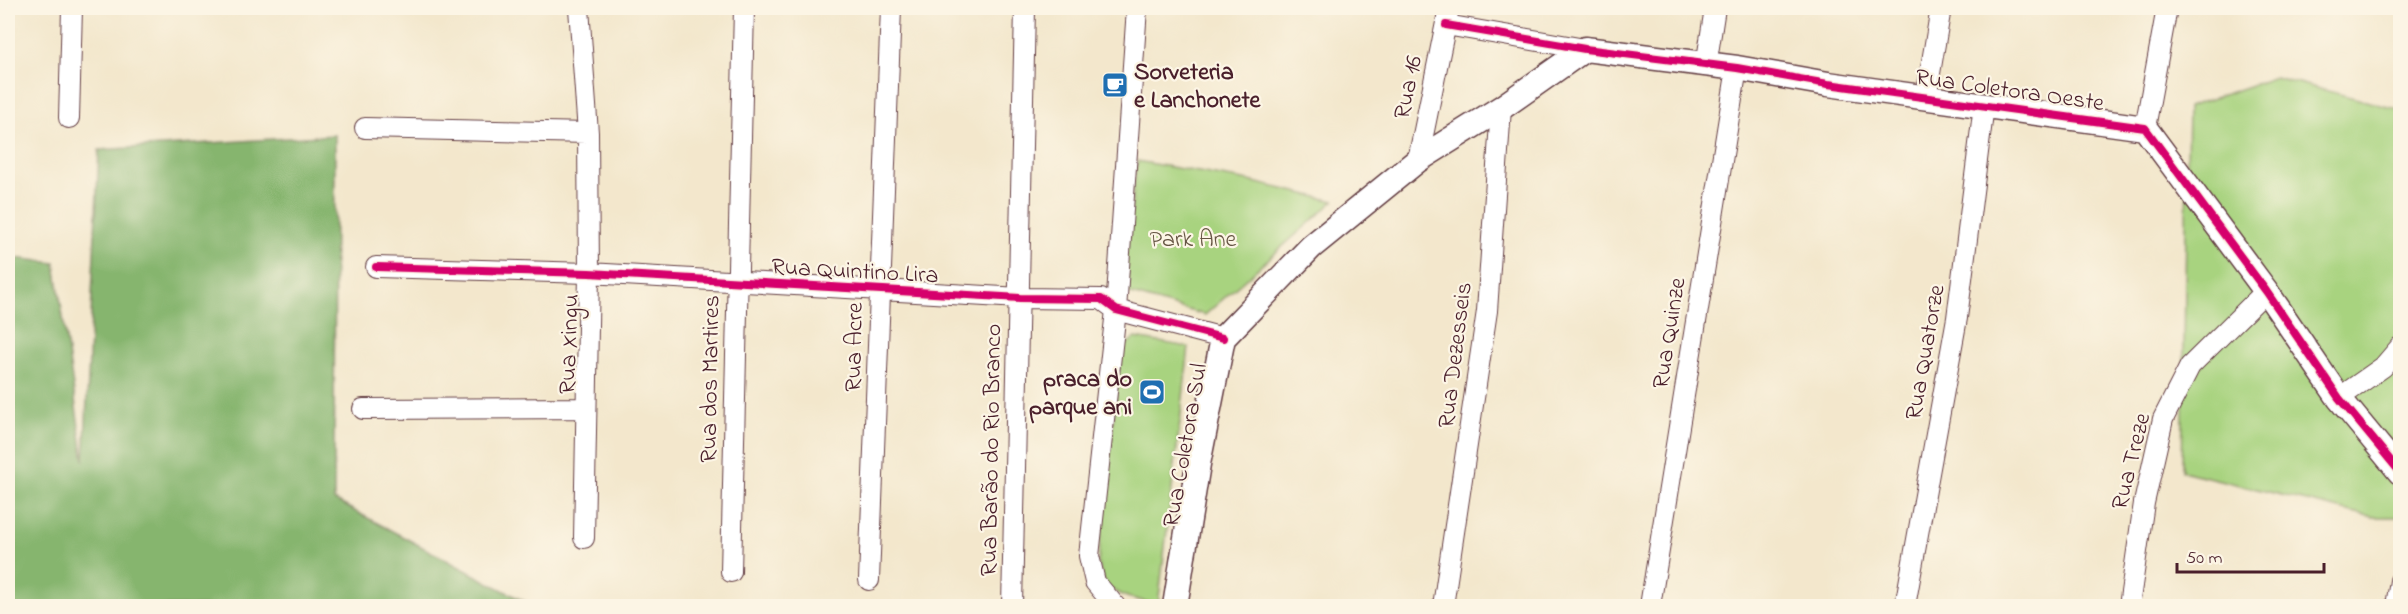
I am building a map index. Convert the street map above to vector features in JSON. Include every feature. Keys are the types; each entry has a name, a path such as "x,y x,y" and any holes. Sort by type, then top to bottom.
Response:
{"street":[{"path":"69,118 72,8"},
{"name":"Rua Xingu","path":"579,8 588,133 589,273 584,538"},
{"name":"Rua dos Martires","path":"731,572 744,8"},
{"name":"Rua Acre","path":"869,580 875,483 879,290 891,8"},
{"name":"Rua Barão do Rio Branco","path":"1012,606 1025,8"},
{"path":"1115,606 1095,582 1089,556 1116,310 1137,8"},
{"path":"1706,66 1715,8"},
{"path":"1926,97 1941,8"},
{"path":"2167,8 2145,128 2266,291 2338,398 2400,472"},
{"name":"Rua Coletora Oeste","path":"1448,16 1585,50 1737,68 1828,84 2145,128"},
{"name":"Rua 16","path":"1418,160 1448,16"},
{"name":"Rua Coletora Sul","path":"1175,606 1198,464 1223,338 1311,247 1418,160 1501,108 1585,50"},
{"name":"Rua Quinze","path":"1650,606 1737,68"},
{"name":"Rua Quatorze","path":"1905,606 1957,318 1984,105"},
{"name":"Rua Dezesseis","path":"1443,606 1487,311 1501,108"},
{"path":"365,128 588,133"},
{"name":"Rua Quintino Lira","path":"376,267 589,273 737,284 1020,298 1101,299 1116,310 1223,338"},
{"name":"Rua Treze","path":"2129,606 2144,503 2163,419 2190,366 2266,291"},
{"path":"2338,398 2383,367 2400,347"},
{"path":"363,409 585,408"},
{"path":"2396,606 2400,581"}],"green space":[{"path":"2275,77 2400,110 2400,517 2373,517 2182,471 2188,107"},
{"path":"335,135 334,500 533,606 8,606 8,257 55,263 84,461 99,150"},
{"name":"Park Ane","path":"1137,161 1249,181 1334,201 1205,315 1121,291"},
{"path":"1135,338 1189,347 1158,605 1127,597 1106,587 1098,563 1121,348"}],"cycle path":[{"path":"1446,25 1585,49 1737,68 1828,84 2145,128 2266,291 2339,398 2400,472"},
{"path":"376,267 589,273 1020,298 1101,299 1116,310 1223,338"}],"place":[{"name":"Sorveteria e Lanchonete","path":"1115,85"},
{"name":"praca do parque ani","path":"1152,392"}]}
